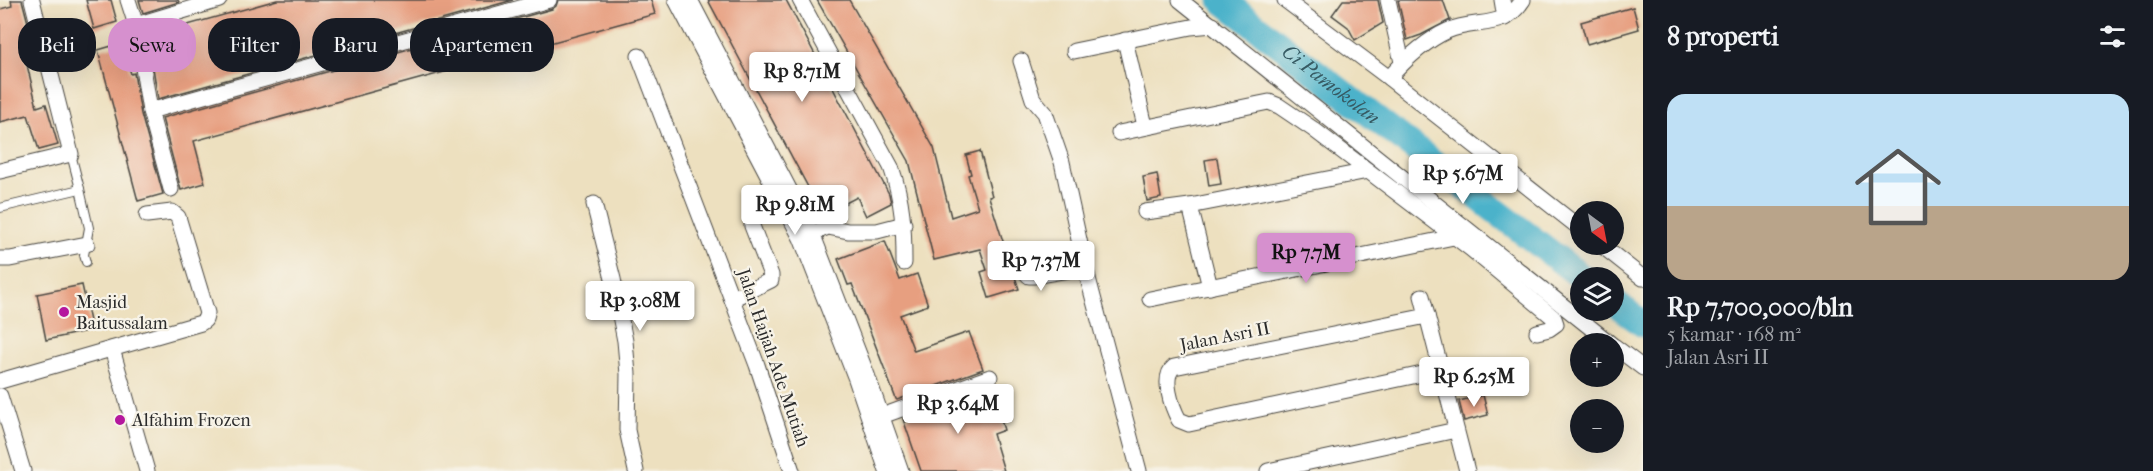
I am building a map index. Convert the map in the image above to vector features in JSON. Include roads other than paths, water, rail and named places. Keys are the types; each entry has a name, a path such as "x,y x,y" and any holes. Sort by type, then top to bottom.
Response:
{"street":[{"path":"0,171 71,154 32,0"},
{"path":"128,0 134,18"},
{"path":"150,111 549,0"},
{"path":"676,0 807,235"},
{"path":"690,0 807,235 861,377 887,471"},
{"path":"800,0 891,167 900,191 904,224 904,263"},
{"path":"1180,0 1475,244 1597,333"},
{"path":"1285,0 1389,78 1570,220"},
{"path":"1388,0 1402,62"},
{"path":"1502,0 1505,18"},
{"path":"1389,78 1402,62 1447,32 1461,26 1505,18 1514,12 1523,0"},
{"path":"159,18 216,1"},
{"path":"1074,51 1191,27 1213,25"},
{"path":"1125,40 1145,126"},
{"name":"Jalan Hajjah Ade Mutiah","path":"639,56 757,365 792,471"},
{"path":"1021,61 1033,99 1045,113 1057,147 1085,267 1139,471"},
{"path":"144,72 150,111 171,189"},
{"path":"1119,133 1269,102 1284,109 1368,171 1458,230"},
{"path":"1145,212 1190,206 1368,171"},
{"path":"594,204 614,279 625,341 628,374 627,430 636,471"},
{"path":"1190,206 1210,287"},
{"path":"0,381 201,323 207,317 178,217 172,212 147,215"},
{"path":"807,235 828,227 848,231 877,231 904,224"},
{"path":"732,299 771,280 752,226"},
{"path":"1150,299 1458,230"},
{"path":"0,259 87,244"},
{"path":"1475,244 1554,318 1556,324 1553,327 1537,332"},
{"path":"1614,255 1643,278"},
{"path":"1014,260 1029,276 1085,267"},
{"path":"1422,296 1467,471"},
{"name":"Jalan Asri II","path":"1427,316 1174,366 1168,375 1172,403 1179,420 1189,424 1441,370"},
{"path":"112,349 147,471"},
{"path":"1624,353 1643,368"},
{"path":"861,377 882,416 902,471"},
{"path":"882,416 990,377"},
{"path":"0,396 23,471"},
{"path":"1268,471 1456,430"}],"lane":[{"path":"71,154 89,228 84,255 86,262"},
{"path":"0,208 80,189"}],"waterway":[{"name":"Ci Pamokolan","path":"1222,0 1570,268"},
{"name":"Ci Pamokolan","path":"1624,310 1643,324"}],"place":[{"name":"Masjid Baitussalam","path":"64,312"},
{"name":"Alfahim Frozen","path":"120,420"}]}
